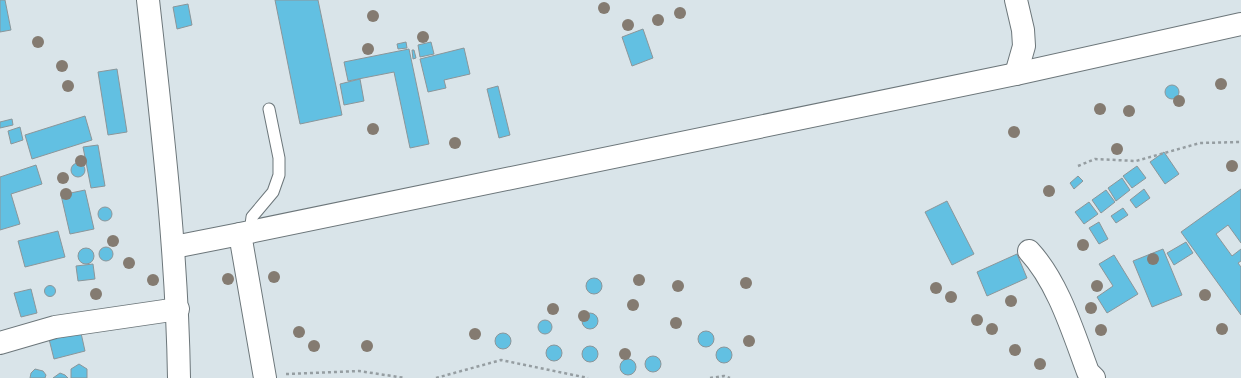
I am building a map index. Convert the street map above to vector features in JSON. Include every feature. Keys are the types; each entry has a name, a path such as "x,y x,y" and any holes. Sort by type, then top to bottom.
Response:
{"street":[{"path":"148,0 169,183 178,309 179,378"},
{"path":"1016,0 1023,30 1024,46 1016,74"},
{"path":"174,247 1016,74 1241,24"},
{"path":"245,233 264,376"},
{"path":"1029,251 1042,265 1051,282 1088,372 1094,378"},
{"path":"0,343 54,327 178,309"}],"lane":[{"path":"245,233 252,217 273,192 280,175 269,109"}],"path":[{"path":"1078,166 1095,159 1136,161 1200,143 1241,142"},
{"path":"436,378 501,360 588,378"},
{"path":"264,376 360,372 405,378"},
{"path":"710,378 724,376 730,378"}],"building":[{"path":"0,0 5,0 11,30 0,32"},
{"path":"275,0 318,0 342,115 300,124"},
{"path":"188,4 192,25 177,29 173,7"},
{"path":"643,29 653,58 632,66 622,37"},
{"path":"406,42 407,48 398,49 397,44"},
{"path":"431,42 434,54 420,57 418,45"},
{"path":"464,48 470,74 444,80 446,88 428,92 420,59"},
{"path":"409,49 429,144 410,148 394,72 348,81 344,62"},
{"path":"412,50 414,50 416,58 413,59"},
{"path":"117,69 127,132 108,135 98,72"},
{"path":"360,79 364,101 344,105 340,84"},
{"path":"1169,85 1175,85 1179,89 1179,95 1175,99 1169,99 1165,95 1165,89"},
{"path":"498,86 510,135 499,138 487,89"},
{"path":"85,116 92,140 32,159 25,135"},
{"path":"12,119 13,125 0,128 0,122"},
{"path":"20,127 23,140 11,144 8,131"},
{"path":"98,145 105,186 91,188 83,147"},
{"path":"1164,152 1179,174 1165,184 1150,162"},
{"path":"75,163 81,163 85,167 85,173 81,177 75,177 71,173 71,167"},
{"path":"36,165 42,184 11,194 20,224 0,230 0,177"},
{"path":"1137,166 1146,178 1132,188 1123,176"},
{"path":"1078,176 1083,181 1074,189 1070,183"},
{"path":"1122,178 1130,190 1116,201 1108,188"},
{"path":"1144,189 1150,198 1136,208 1130,200"},
{"path":"1241,189 1241,243 1228,225 1216,234 1232,256 1241,249 1241,261 1238,263 1241,267 1241,315 1181,232"},
{"path":"85,190 94,229 70,234 61,195"},
{"path":"1106,190 1115,202 1101,213 1092,200"},
{"path":"947,201 974,254 952,265 925,212"},
{"path":"1089,202 1098,214 1084,224 1075,212"},
{"path":"102,207 108,207 112,211 112,217 108,221 102,221 98,217 98,211"},
{"path":"1123,208 1128,215 1116,223 1111,216"},
{"path":"1099,222 1108,239 1099,244 1089,228"},
{"path":"58,231 65,257 25,267 18,241"},
{"path":"1186,242 1193,253 1174,265 1167,253"},
{"path":"103,247 109,247 113,251 113,257 109,261 103,261 99,257 99,251"},
{"path":"86,248 93,253 94,256 89,263 86,264 79,259 78,256 83,249"},
{"path":"1163,249 1182,295 1152,307 1133,261"},
{"path":"1017,254 1027,278 987,296 977,272"},
{"path":"1114,255 1138,294 1107,313 1097,297 1113,286 1099,264"},
{"path":"93,264 95,279 78,281 76,266"},
{"path":"594,278 601,283 602,286 597,293 594,294 587,289 586,286 591,279"},
{"path":"48,286 52,286 54,287 54,295 48,296 45,293 45,289"},
{"path":"31,289 37,313 21,317 14,293"},
{"path":"590,313 597,318 598,321 593,328 590,329 583,324 582,321 587,314"},
{"path":"542,320 548,320 552,324 552,330 548,334 542,334 538,330 538,324"},
{"path":"79,324 85,351 54,359 47,331"},
{"path":"706,331 713,336 714,339 709,346 706,347 699,342 698,339 703,332"},
{"path":"503,333 510,338 511,341 506,348 503,349 496,344 495,341 500,334"},
{"path":"554,345 560,347 562,353 560,359 554,361 548,359 546,353 548,347"},
{"path":"590,346 597,351 598,354 593,361 590,362 583,357 582,354 587,347"},
{"path":"724,347 731,352 732,355 727,362 724,363 717,358 716,355 721,348"},
{"path":"653,356 660,361 661,364 656,371 653,372 646,367 645,364 650,357"},
{"path":"628,359 635,364 636,367 631,374 628,375 621,370 620,367 625,360"},
{"path":"79,364 87,369 87,378 71,378 71,369"},
{"path":"35,369 43,371 46,375 45,378 30,378 31,373"},
{"path":"60,373 65,375 68,378 53,378"}]}
